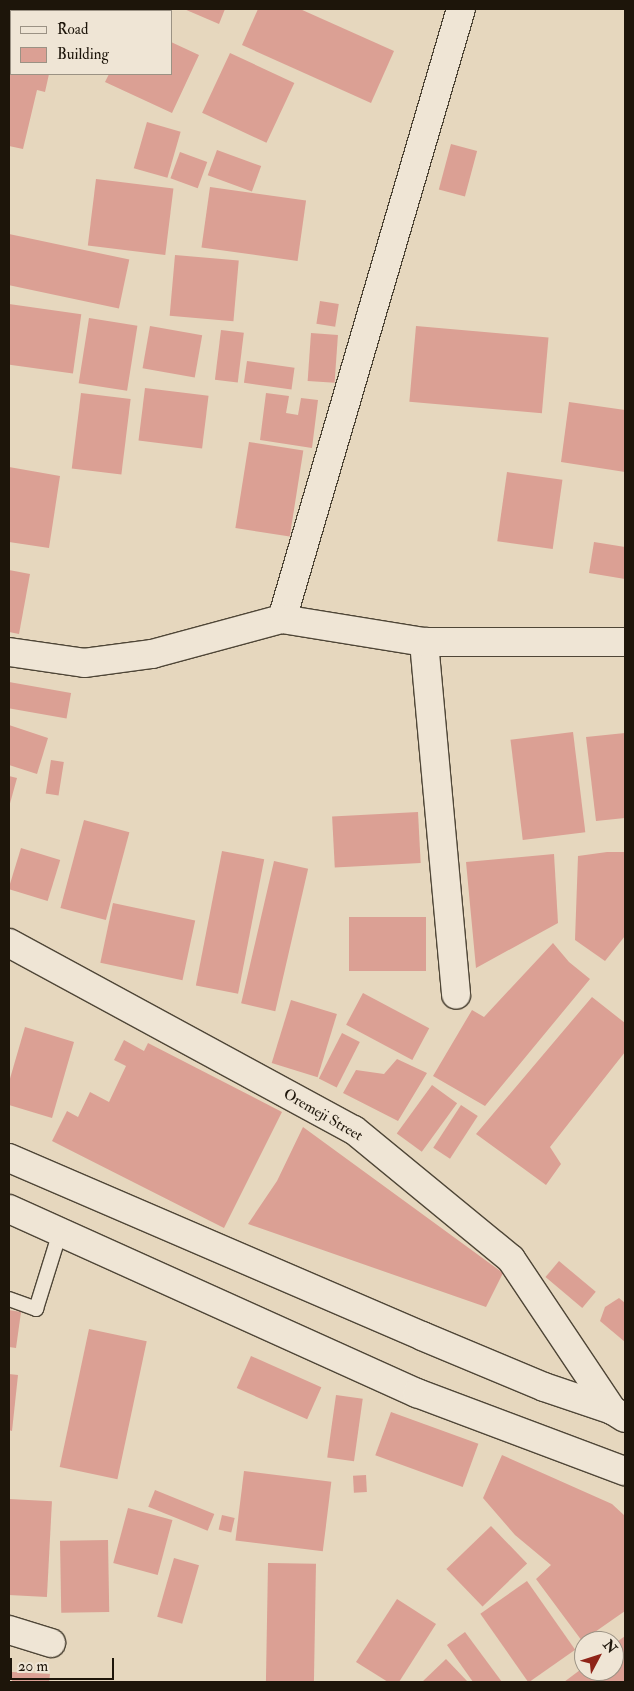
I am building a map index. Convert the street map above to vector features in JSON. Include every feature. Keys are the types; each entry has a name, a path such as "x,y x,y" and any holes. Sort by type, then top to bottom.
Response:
{"street":[{"path":"282,618 461,9"},
{"path":"9,652 84,663 152,654 282,618 424,642 625,642"},
{"path":"424,642 456,995"},
{"name":"Oremeji Street","path":"9,943 354,1130 511,1259 619,1414"},
{"path":"9,1158 422,1336 544,1387 619,1414"},
{"path":"9,1209 417,1393 625,1471"},
{"path":"9,1630 52,1643"}],"lane":[{"path":"9,1299 36,1309 60,1232"}],"building":[{"path":"30,9 58,9 58,10"},
{"path":"96,9 99,10 62,10"},
{"path":"184,9 225,9 219,24"},
{"path":"258,9 300,9 394,51 371,103 242,45"},
{"path":"172,42 199,55 172,113 105,82 108,75 172,75"},
{"path":"230,53 294,83 266,143 202,113"},
{"path":"10,63 10,75 49,75 45,92 37,90 23,149 9,146"},
{"path":"147,122 181,132 167,178 134,168"},
{"path":"451,144 477,151 465,196 439,189"},
{"path":"217,150 261,166 252,191 208,175"},
{"path":"180,152 207,162 198,188 170,178"},
{"path":"96,179 173,189 165,255 88,246"},
{"path":"210,187 306,200 298,261 202,247"},
{"path":"9,234 129,260 119,308 9,285"},
{"path":"175,255 239,261 233,321 170,316"},
{"path":"320,301 339,304 335,327 316,324"},
{"path":"9,304 81,314 73,374 9,365"},
{"path":"89,318 137,326 127,391 79,383"},
{"path":"150,326 202,335 195,378 143,368"},
{"path":"416,326 548,338 542,413 409,402"},
{"path":"221,330 244,333 238,382 215,380"},
{"path":"311,333 338,335 335,383 308,381"},
{"path":"247,361 295,368 291,389 244,383"},
{"path":"145,388 209,396 202,448 139,441"},
{"path":"81,393 131,399 121,475 72,468"},
{"path":"266,393 289,396 286,413 298,415 301,398 318,400 312,448 260,440"},
{"path":"569,402 625,410 625,472 561,462"},
{"path":"249,442 303,451 290,537 235,528"},
{"path":"9,467 60,476 49,548 9,542"},
{"path":"507,472 562,480 553,549 497,541"},
{"path":"594,542 625,547 625,579 589,573"},
{"path":"9,570 30,574 19,634 9,632"},
{"path":"9,682 71,693 67,719 9,708"},
{"path":"9,725 48,738 37,774 9,765"},
{"path":"573,732 585,832 523,840 510,740"},
{"path":"625,733 625,818 596,821 586,737"},
{"path":"51,760 64,762 59,796 46,794"},
{"path":"9,776 17,778 9,807"},
{"path":"418,812 421,863 335,867 332,817"},
{"path":"84,820 129,832 106,920 60,908"},
{"path":"21,848 60,860 48,901 9,889"},
{"path":"222,851 264,859 238,994 196,985"},
{"path":"607,852 625,852 625,936 605,961 575,940 578,856"},
{"path":"554,854 558,923 476,968 466,862"},
{"path":"274,861 308,869 275,1011 241,1003"},
{"path":"113,903 195,920 182,980 100,963"},
{"path":"349,917 426,917 426,971 349,971"},
{"path":"553,943 569,962 590,979 485,1106 433,1076 472,1010 484,1017"},
{"path":"363,993 429,1028 412,1060 346,1025"},
{"path":"592,997 625,1023 625,1052 550,1147 561,1164 546,1185 476,1134"},
{"path":"291,1000 337,1014 318,1077 272,1063"},
{"path":"25,1027 74,1042 52,1118 9,1105 9,1082"},
{"path":"342,1033 360,1042 337,1088 319,1078"},
{"path":"124,1040 144,1051 148,1043 282,1112 224,1228 52,1141 67,1111 78,1117 90,1092 109,1102 126,1066 114,1060"},
{"path":"397,1059 427,1073 398,1121 343,1093 356,1070 384,1074"},
{"path":"432,1085 457,1103 422,1152 397,1134"},
{"path":"461,1105 478,1116 450,1159 433,1148"},
{"path":"303,1127 503,1273 486,1307 248,1224 277,1181"},
{"path":"559,1261 596,1292 582,1308 546,1277"},
{"path":"619,1298 625,1303 625,1342 600,1321 605,1307"},
{"path":"9,1310 21,1312 16,1348 9,1347"},
{"path":"89,1329 147,1341 117,1479 60,1467"},
{"path":"251,1356 321,1387 307,1419 237,1388"},
{"path":"9,1374 18,1375 12,1431 9,1430"},
{"path":"336,1395 363,1399 354,1461 327,1457"},
{"path":"391,1412 478,1444 463,1487 375,1455"},
{"path":"502,1455 612,1504 625,1516 625,1611 596,1631 575,1631 536,1579 551,1565 515,1535 483,1498"},
{"path":"244,1471 331,1482 323,1551 235,1540"},
{"path":"366,1475 367,1492 354,1493 353,1476"},
{"path":"155,1490 214,1514 208,1531 148,1507"},
{"path":"9,1499 52,1501 47,1597 9,1595"},
{"path":"128,1508 172,1520 158,1575 113,1563"},
{"path":"222,1515 235,1518 231,1533 219,1530"},
{"path":"491,1526 527,1563 483,1606 446,1569"},
{"path":"108,1540 109,1612 61,1613 60,1541"},
{"path":"174,1558 199,1565 182,1624 157,1617"},
{"path":"268,1563 316,1564 314,1682 266,1682"},
{"path":"527,1581 574,1648 574,1651 529,1682 480,1614"},
{"path":"397,1599 436,1624 399,1682 388,1682 356,1662"},
{"path":"465,1632 502,1682 473,1682 447,1645"},
{"path":"624,1637 625,1682 564,1682 574,1674 574,1681 624,1681"},
{"path":"446,1659 468,1682 422,1682"},
{"path":"12,1672 50,1674 49,1682 12,1682"}]}
